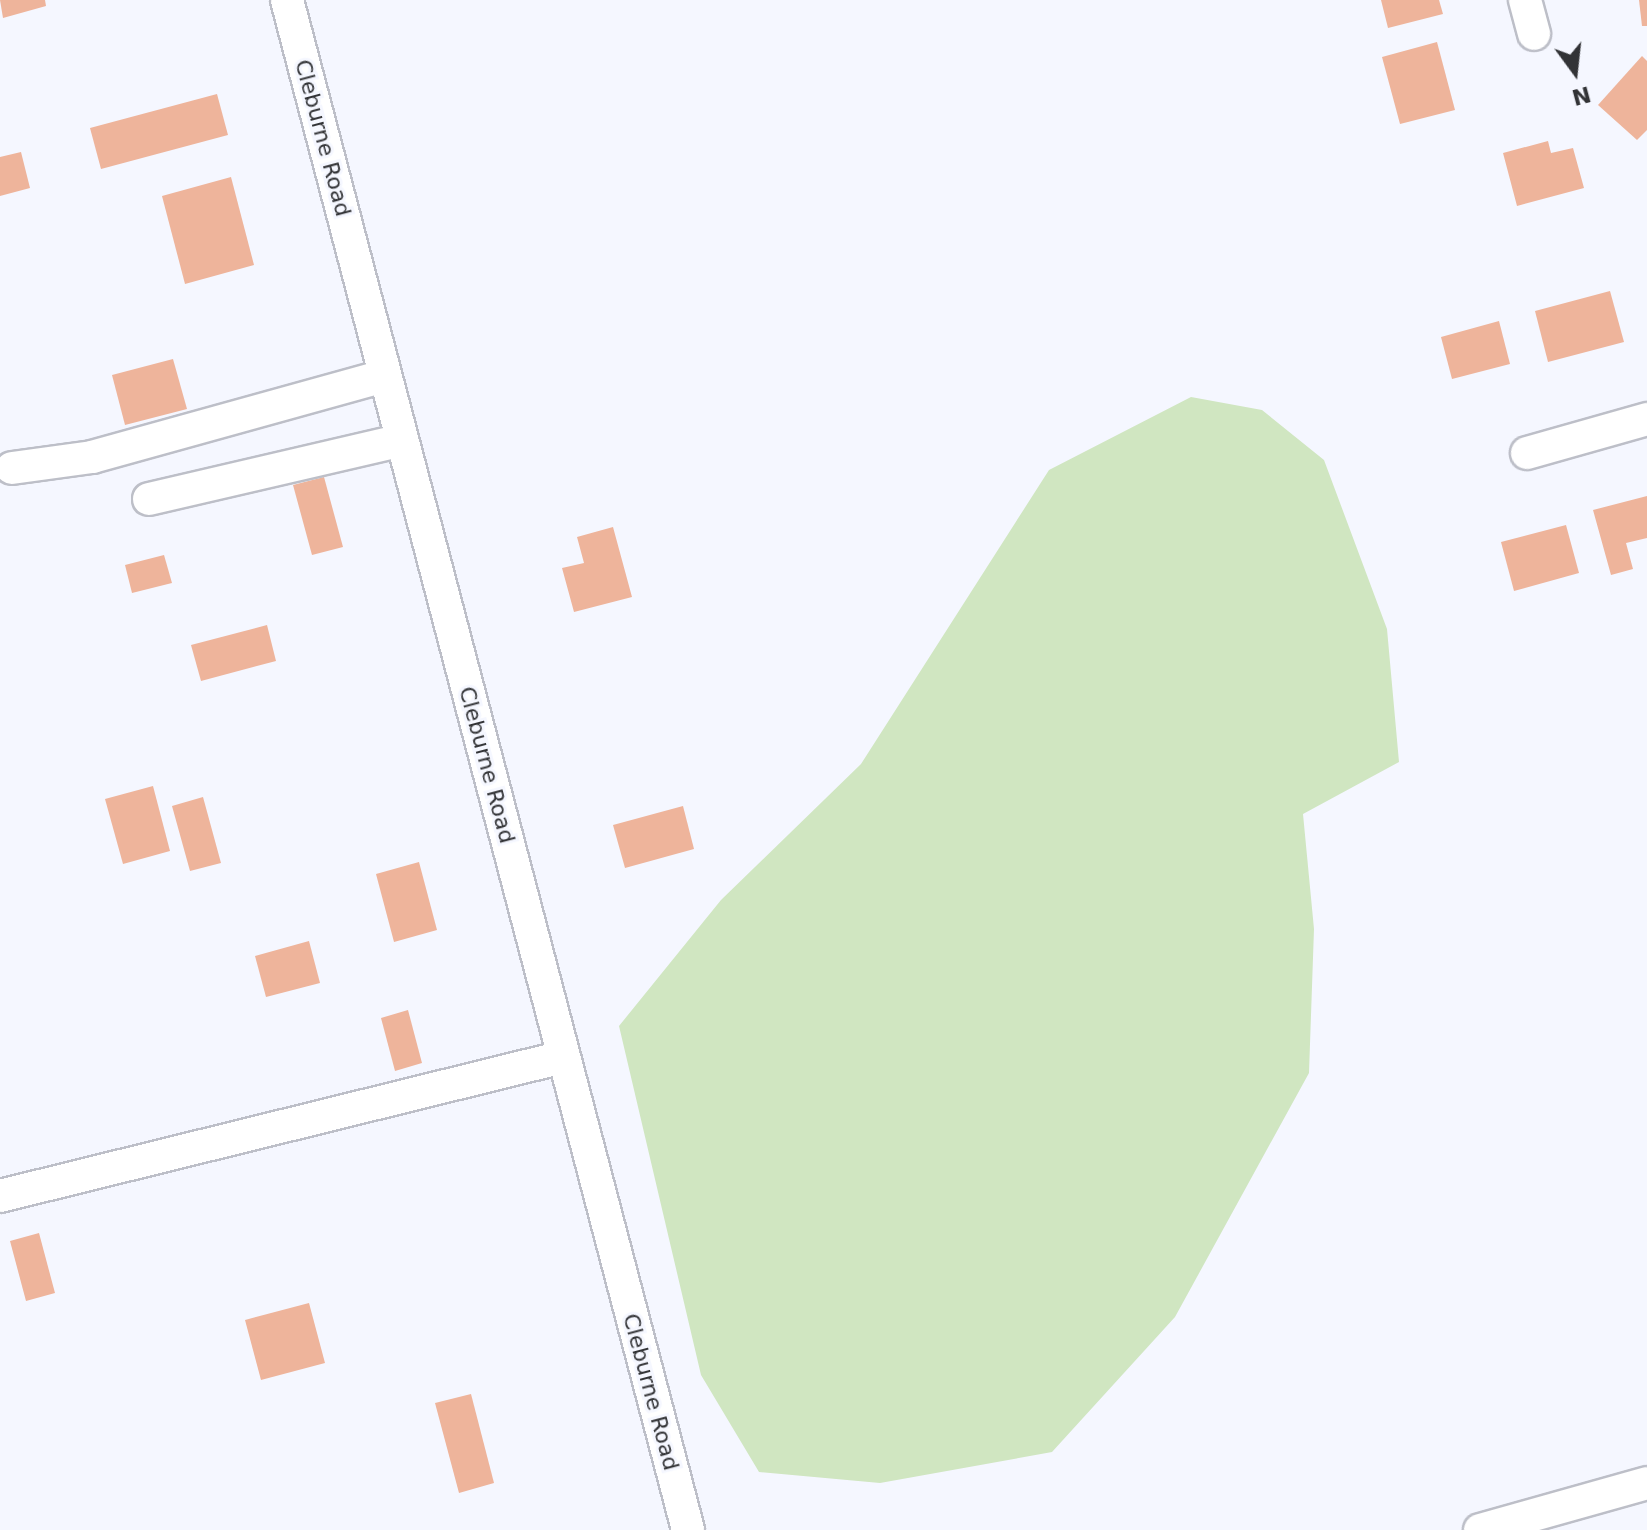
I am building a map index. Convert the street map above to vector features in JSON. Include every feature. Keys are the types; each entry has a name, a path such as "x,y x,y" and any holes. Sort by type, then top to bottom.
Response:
{"street":[{"name":"Cleburne Road","path":"287,0 688,1530"},
{"path":"1525,0 1534,34"},
{"path":"12,468 92,457 385,376"},
{"path":"1527,453 1647,419"},
{"path":"149,499 402,440"},
{"path":"0,1196 563,1057"},
{"path":"1480,1530 1647,1483"}],"green space":[{"path":"1191,397 1262,410 1324,460 1387,629 1399,762 1303,814 1314,929 1309,1073 1175,1317 1052,1452 880,1483 759,1472 701,1375 619,1026 721,900 861,764 1049,470"}],"building":[{"path":"0,0 45,0 46,6 3,18"},
{"path":"1381,0 1439,0 1443,14 1388,28"},
{"path":"1639,0 1647,0 1647,26 1642,26"},
{"path":"1437,42 1455,110 1400,124 1382,57"},
{"path":"1642,56 1647,61 1647,130 1637,140 1598,105"},
{"path":"217,94 228,135 101,169 90,128"},
{"path":"1548,141 1551,153 1573,148 1584,188 1517,206 1503,153"},
{"path":"21,152 30,188 0,196 0,157"},
{"path":"231,177 254,265 185,284 162,196"},
{"path":"1610,291 1624,342 1548,362 1535,311"},
{"path":"1499,321 1510,364 1452,379 1441,337"},
{"path":"173,359 187,409 125,425 112,375"},
{"path":"324,477 343,547 312,555 293,485"},
{"path":"1647,496 1647,538 1626,543 1633,569 1611,575 1593,510"},
{"path":"1566,525 1579,573 1514,591 1501,542"},
{"path":"613,527 632,597 574,612 562,568 584,563 577,537"},
{"path":"164,555 172,583 132,593 125,565"},
{"path":"267,625 276,661 201,681 191,645"},
{"path":"153,786 170,851 123,864 105,799"},
{"path":"203,797 221,863 190,871 172,806"},
{"path":"683,806 694,849 625,868 613,825"},
{"path":"419,862 437,930 394,942 376,874"},
{"path":"309,941 320,983 266,997 255,956"},
{"path":"408,1010 422,1063 395,1071 381,1018"},
{"path":"39,1233 55,1293 26,1301 10,1241"},
{"path":"309,1303 325,1363 261,1380 245,1320"},
{"path":"471,1394 494,1483 459,1493 435,1403"}]}
